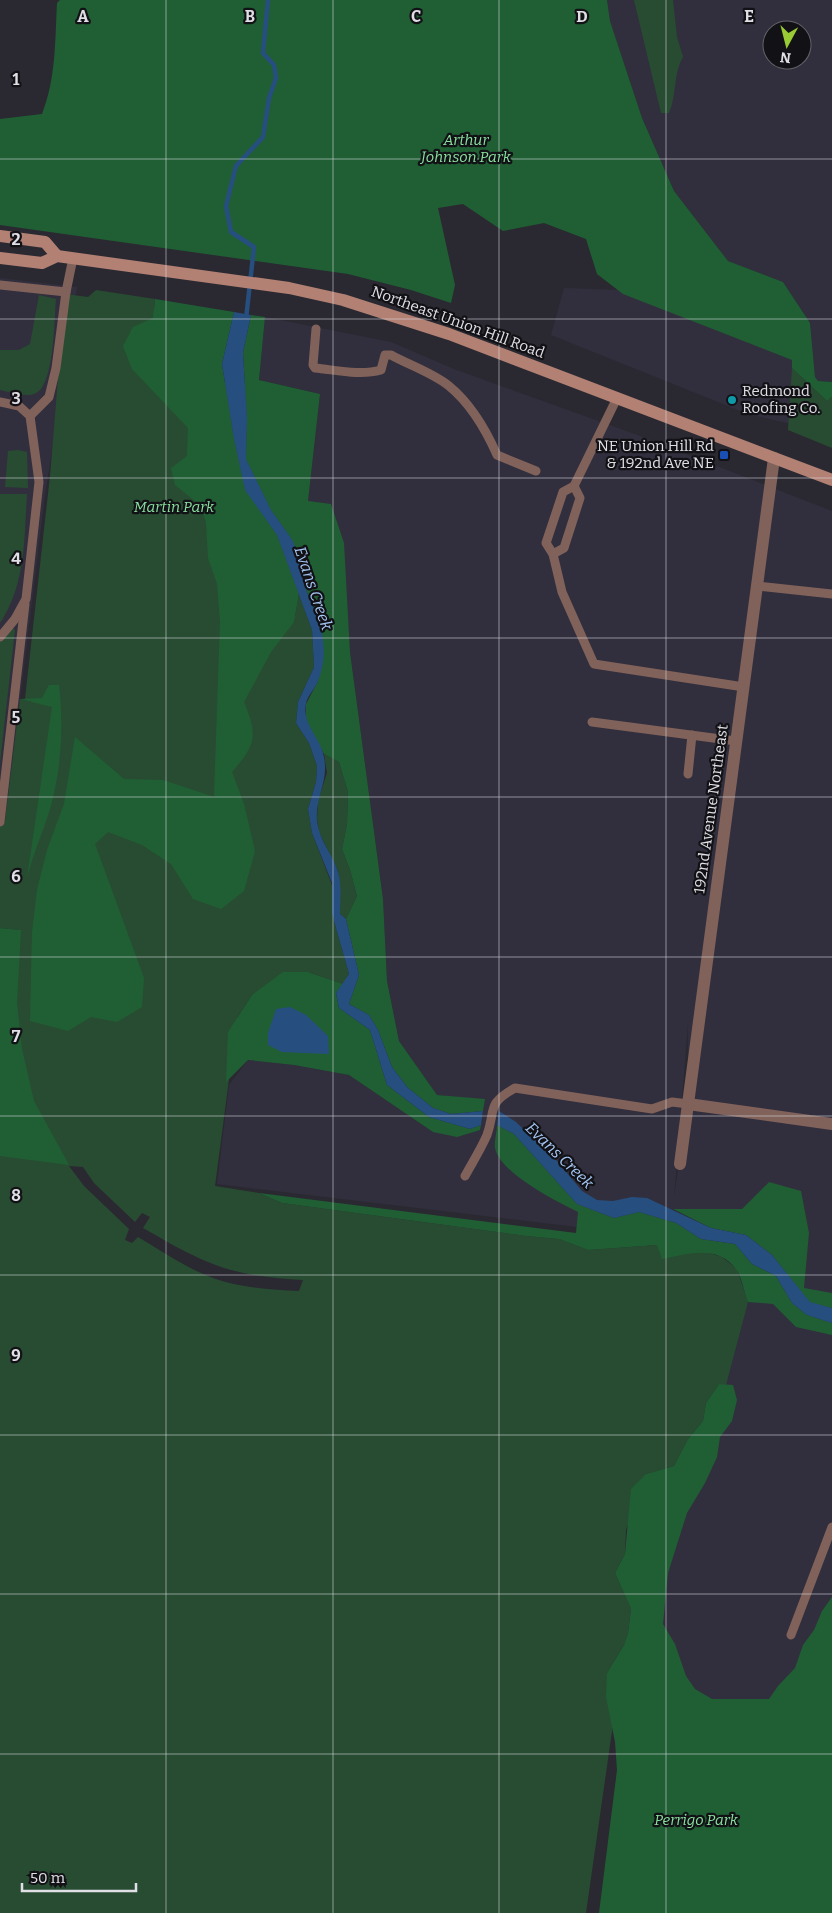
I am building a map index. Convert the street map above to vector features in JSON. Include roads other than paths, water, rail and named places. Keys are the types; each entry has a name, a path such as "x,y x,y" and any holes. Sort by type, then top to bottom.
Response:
{"main road":[{"path":"0,236 45,242 57,256"},
{"name":"Northeast Union Hill Road","path":"0,258 42,263 57,256 289,288 343,300 406,319 832,480"}],"street":[{"name":"192nd Avenue Northeast","path":"680,1164 774,458"},
{"path":"688,1104 832,1124"}],"lane":[{"path":"30,416 49,397 56,368 66,292 73,258"},
{"path":"0,285 66,292"},
{"path":"316,329 313,365 315,368 352,372 376,372 381,370 386,355 391,355 448,385 466,402 487,433 497,455 536,471"},
{"path":"617,398 574,486 563,492 546,543 553,554 562,592 594,664 744,687"},
{"path":"0,402 19,406 30,416 39,482 0,822"},
{"path":"553,554 564,548 580,498 574,486"},
{"path":"757,586 832,594"},
{"path":"0,637 15,619 26,599"},
{"path":"592,722 736,741"},
{"path":"688,774 692,735"},
{"path":"465,1176 487,1133 491,1109 503,1094 515,1088 652,1109 672,1102 688,1104"},
{"path":"791,1635 832,1527"}],"water":[{"path":"234,312 251,315 243,353 247,417 246,459 271,510 291,538 310,575 306,590 316,612 324,646 322,669 317,684 309,695 306,712 309,725 322,750 325,766 317,812 318,828 338,872 340,914 346,919 359,975 349,1004 369,1015 378,1030 392,1067 407,1087 433,1108 451,1114 483,1111 481,1125 470,1129 429,1117 387,1085 370,1030 339,1008 336,993 349,974 332,914 332,883 312,833 308,809 316,782 317,766 309,743 296,723 298,702 314,667 312,630 277,535 245,490 234,439 222,364"},
{"path":"290,1007 306,1015 328,1036 329,1054 282,1052 268,1045 268,1033 276,1009"},
{"path":"499,1111 516,1122 557,1161 582,1191 597,1200 613,1201 632,1197 647,1198 711,1228 746,1235 772,1255 810,1302 832,1308 832,1323 807,1315 792,1303 776,1276 752,1264 735,1244 701,1239 676,1223 639,1212 614,1218 577,1204 514,1134 497,1125"}],"waterway":[{"name":"Evans Creek","path":"246,319 254,247 231,232 226,206 236,166 263,137 269,98 276,78 274,65 263,53 268,0"}],"place":[{"name":"Redmond Roofing Co.","path":"732,400"},
{"name":"NE Union Hill Rd & 192nd Ave NE","path":"724,455"}],"park label":[{"name":"Arthur Johnson Park","path":"466,148"},
{"name":"Martin Park","path":"174,507"},
{"name":"Perrigo Park","path":"696,1820"}]}
